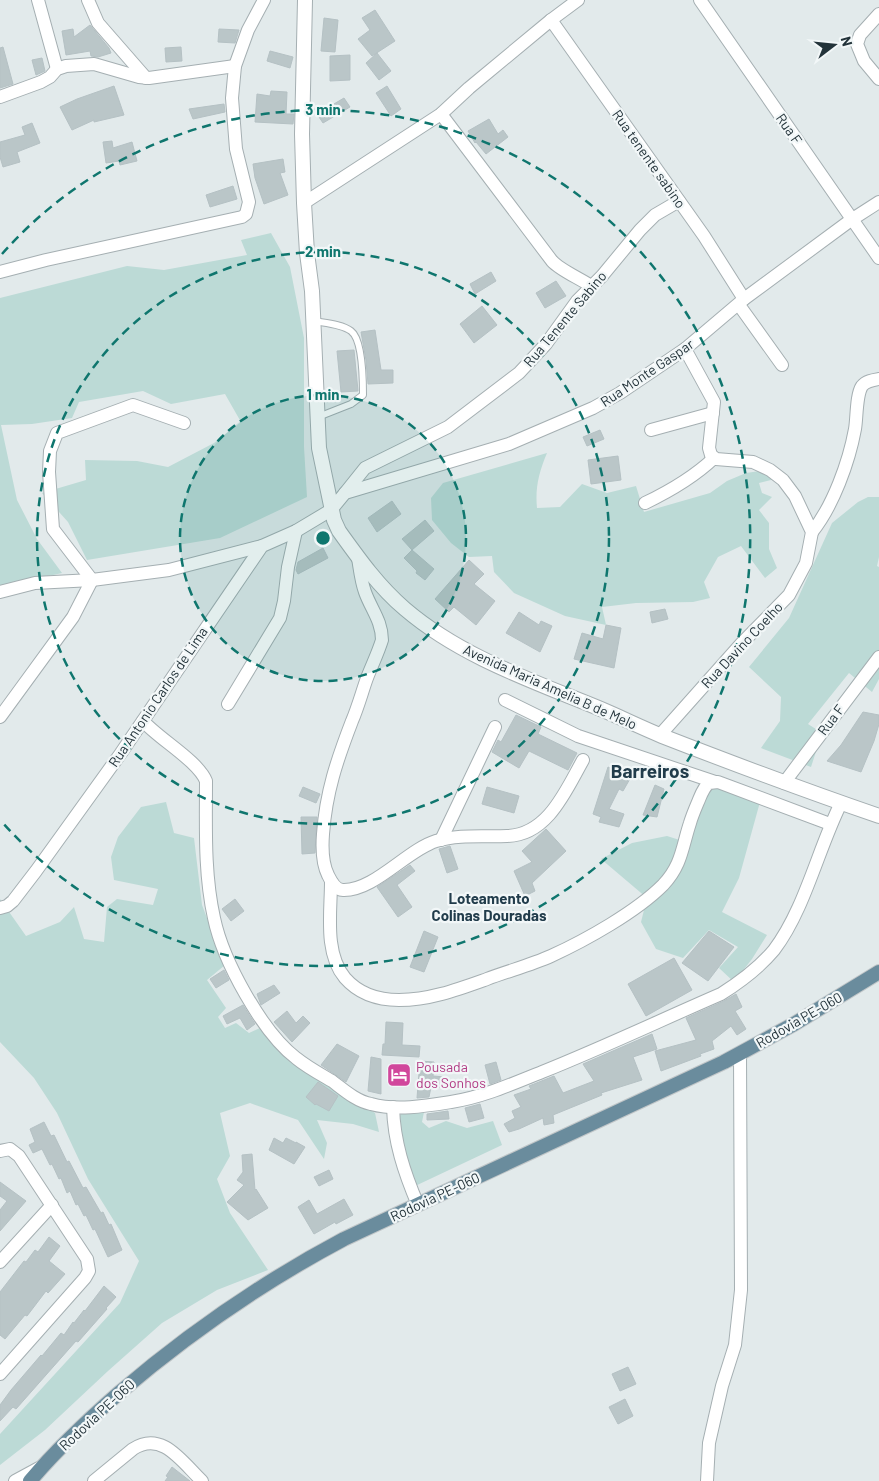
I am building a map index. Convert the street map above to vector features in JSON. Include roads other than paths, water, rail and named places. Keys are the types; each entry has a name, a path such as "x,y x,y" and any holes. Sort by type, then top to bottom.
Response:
{"main road":[{"name":"Rodovia PE-060","path":"30,1481 102,1409 147,1370 222,1313 315,1255 344,1239 644,1100 740,1053 794,1024 879,972"}],"street":[{"path":"38,0 57,69"},
{"path":"88,0 98,23 146,78"},
{"path":"0,272 46,260 242,217 248,211 249,202 234,134 232,98 235,66 248,30 264,0"},
{"name":"Avenida Maria Amelia B de Melo","path":"305,0 302,134 304,203 307,253 312,291 319,448 331,510 339,531 384,590 404,609 431,630 458,647 506,670 660,735 784,783 879,816"},
{"path":"304,203 441,114 469,88 578,0"},
{"name":"Rua F","path":"700,0 879,258"},
{"path":"879,14 860,34 857,44 864,61 879,79"},
{"name":"Rua tenente sabino","path":"551,20 704,236 782,366"},
{"path":"0,97 42,82 50,78 57,69 66,66 94,64 129,75 146,78 235,66"},
{"path":"441,114 552,261 560,268 591,286"},
{"name":"Rua Tenente Sabino","path":"345,494 365,468 448,427 520,373 546,344 560,323 591,286 602,276 649,221 661,211 679,201"},
{"name":"Rua Monte Gaspar","path":"345,494 509,444 594,408 685,349 742,302 879,202"},
{"path":"685,349 714,402 709,448 714,458 752,462 770,470 783,480 795,496 812,532 821,521 834,498 854,436 860,390 866,382 879,379"},
{"path":"92,580 53,529 49,472 50,451 57,433 133,405 184,423"},
{"path":"651,430 713,413"},
{"path":"645,503 692,476 714,458"},
{"path":"0,592 36,583 92,580 169,570 262,546 296,531 331,510 345,494"},
{"path":"228,704 280,618 296,531"},
{"name":"Rua Davino Coelho","path":"660,735 741,644 772,614 788,595 806,563 812,532"},
{"name":"Rua Antonio Carlos de Lima","path":"2,908 14,901 143,720 262,546"},
{"path":"358,558 365,593 379,620 382,640 334,770 327,798 323,856 326,871 331,882 336,887 343,890 365,884 377,878 417,850 441,840 467,836 517,835 536,827 555,808 583,760"},
{"path":"0,717 73,617 92,580"},
{"name":"Rua F","path":"784,783 879,657"},
{"path":"505,700 578,736 768,800 830,824"},
{"path":"143,720 159,737 203,774 206,781 206,871 214,919 221,944 251,1004 264,1023 296,1058 356,1098 372,1105 414,1107 451,1102 493,1092 561,1065 729,989 760,965 774,950 789,926 830,824 841,803"},
{"path":"441,840 495,727"},
{"path":"331,882 334,956 339,969 353,986 371,996 398,1000 413,1000 451,992 551,956 602,929 636,907 663,885 676,868 702,794 708,784 715,782"},
{"path":"706,1481 710,1443 718,1402 735,1344 741,1290 740,1053"},
{"path":"393,1107 399,1156 418,1205"},
{"path":"0,1151 10,1149 19,1156 87,1259 89,1270 73,1292 0,1374"},
{"path":"0,1262 52,1205"},
{"path":"94,1481 140,1444 151,1442 167,1448 202,1481"},
{"path":"16,1481 42,1467"}],"lane":[{"path":"313,321 351,330 357,338 363,380 362,395 357,400 318,417"}],"place":[{"name":"Pousada dos Sonhos","path":"399,1075"}],"district":[{"name":"Barreiros","path":"650,771"},
{"name":"Loteamento Colinas Douradas","path":"489,908"}]}
